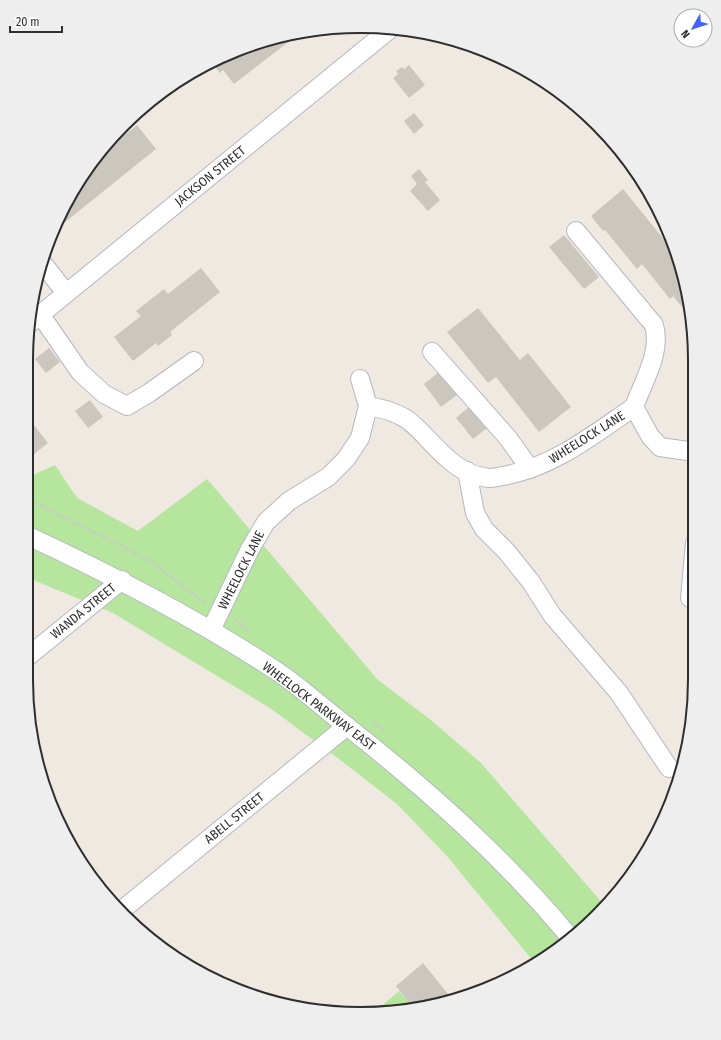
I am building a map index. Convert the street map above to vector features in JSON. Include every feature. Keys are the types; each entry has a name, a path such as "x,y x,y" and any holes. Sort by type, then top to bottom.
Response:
{"street":[{"name":"JACKSON STREET","path":"36,318 384,34"},
{"path":"576,231 654,325 656,334 655,350 634,407 650,436 660,447 688,451"},
{"path":"46,268 66,294"},
{"path":"36,320 80,372 104,394 127,406 149,393 194,361"},
{"path":"432,352 508,438 530,469"},
{"path":"360,380 368,406"},
{"name":"WHEELOCK LANE","path":"210,630 250,549 266,522 289,502 328,477 346,459 361,434 368,406 387,409 404,416 419,427 446,458 467,471 479,476 492,478 530,469 565,454 634,407"},
{"path":"467,471 475,513 484,529 507,552 531,582 552,615 619,693 668,768"},
{"name":"WHEELOCK PARKWAY EAST","path":"33,538 122,580 210,630 277,671 411,777 451,812 506,866 567,934"},
{"name":"WANDA STREET","path":"33,652 122,580"},
{"name":"ABELL STREET","path":"125,907 347,726"}],"path":[{"path":"33,502 152,561 193,594 220,611"}],"green space":[{"path":"55,465 77,498 138,531 207,479 377,679 432,721 481,763 601,901 576,926 531,959 446,855 397,804 339,759 270,708 113,613 33,580 33,475"},
{"path":"399,991 409,1003 403,1004 381,1006"}],"building":[{"path":"290,41 234,84 223,70 220,73 215,67 235,58 255,50"},
{"path":"409,65 425,85 409,98 393,78 398,74 396,71 402,67 404,69"},
{"path":"414,113 424,125 414,134 404,121"},
{"path":"137,125 156,149 64,223 88,179 120,139"},
{"path":"419,169 428,180 425,182 440,200 428,211 410,191 417,184 411,176"},
{"path":"623,189 666,242 677,276 684,309 673,296 670,299 642,264 637,269 605,230 603,231 591,216"},
{"path":"564,235 599,277 584,289 549,247"},
{"path":"201,268 220,292 170,332 172,335 158,346 156,343 133,361 114,337 141,316 136,311 164,289 168,294"},
{"path":"478,308 520,360 528,353 571,407 539,432 496,377 488,383 447,332"},
{"path":"49,348 60,362 46,373 35,359"},
{"path":"439,372 457,395 441,407 424,384"},
{"path":"90,400 103,417 88,428 75,411"},
{"path":"470,406 487,428 473,439 456,418"},
{"path":"33,424 48,443 33,455"},
{"path":"423,963 449,995 409,1003 396,986"}]}
